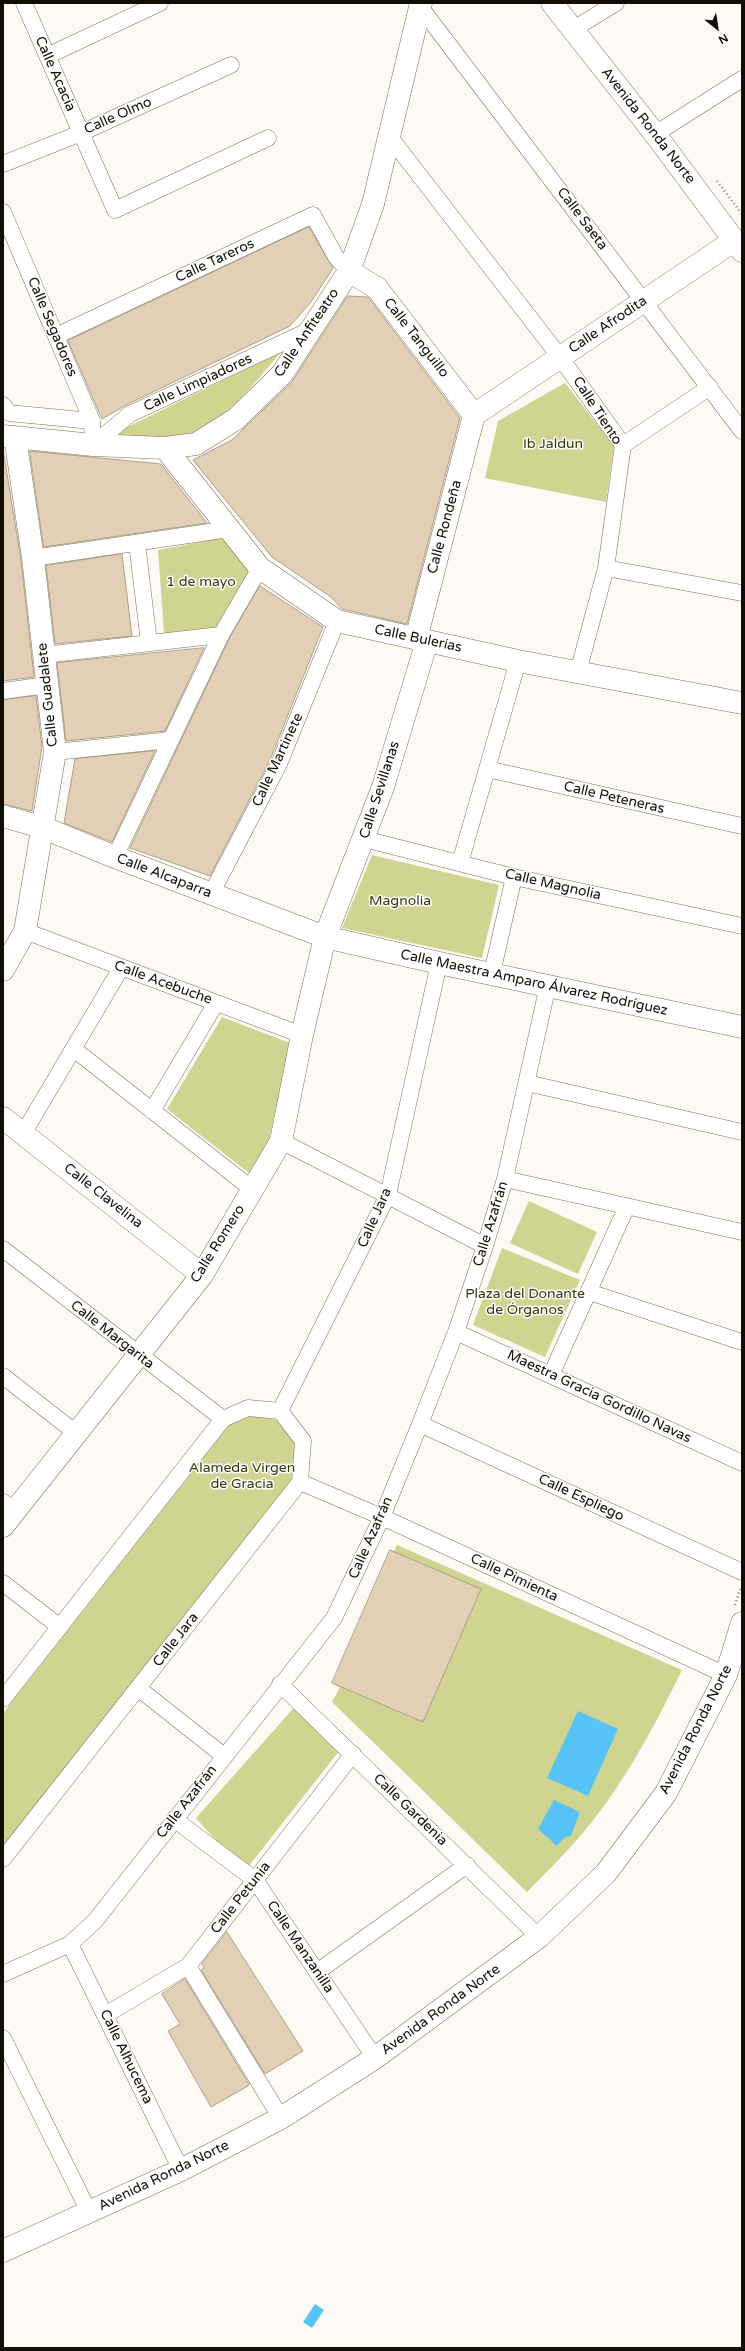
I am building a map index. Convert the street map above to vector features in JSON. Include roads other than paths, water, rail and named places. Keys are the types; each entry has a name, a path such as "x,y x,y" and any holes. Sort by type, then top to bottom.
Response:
{"street":[{"name":"Calle Acacia","path":"24,3 115,210 268,138"},
{"path":"47,56 160,3"},
{"name":"Avenida Ronda Norte","path":"552,3 740,242"},
{"path":"572,30 616,3"},
{"name":"Calle Anfiteatro","path":"9,437 94,445 165,448 196,444 236,419 282,374 349,271 373,204 421,5"},
{"name":"Calle Saeta","path":"421,5 645,300 742,431"},
{"name":"Calle Olmo","path":"3,164 81,133 232,64"},
{"path":"655,134 742,79"},
{"name":"Calle Tiento","path":"389,136 560,357 623,445 606,568 578,672"},
{"name":"Calle Segadores","path":"3,212 92,420 94,445"},
{"name":"Calle Tareros","path":"56,336 312,215 336,257 349,271"},
{"name":"Calle Afrodita","path":"474,415 645,300 740,242"},
{"name":"Calle Tanguillo","path":"349,271 377,288 474,415"},
{"name":"Calle Limpiadores","path":"94,445 130,414 310,330"},
{"path":"623,445 710,387"},
{"path":"3,405 9,413 92,420"},
{"name":"Calle Rondeña","path":"422,640 474,415"},
{"name":"Calle Guadalete","path":"3,970 25,931 44,828 55,752 33,558 9,437"},
{"name":"Calle Bulerías","path":"165,448 260,568 337,621 518,661 742,703"},
{"path":"33,558 229,529"},
{"path":"136,543 148,643"},
{"path":"114,857 221,635 260,568"},
{"path":"606,568 742,593"},
{"name":"Calle Martinete","path":"211,894 279,764 337,621"},
{"path":"44,655 221,635"},
{"name":"Calle Sevillanas","path":"325,936 383,787 422,640"},
{"path":"460,863 518,661"},
{"path":"3,691 47,685"},
{"path":"55,752 171,740"},
{"name":"Calle Peteneras","path":"487,770 742,826"},
{"name":"Calle Alcaparra","path":"3,816 44,828 114,857 325,936"},
{"name":"Calle Magnolia","path":"364,838 514,877 742,926"},
{"path":"492,973 514,877"},
{"name":"Calle Acebuche","path":"25,931 302,1035"},
{"name":"Calle Maestra Amparo Álvarez Rodríguez","path":"325,936 439,963 742,1027"},
{"name":"Calle Romero","path":"7,1513 76,1433 202,1275 281,1141 302,1035 325,936"},
{"name":"Calle Jara","path":"280,1411 388,1195 439,963"},
{"path":"24,1134 121,968"},
{"name":"Calle Azafrán","path":"3,1974 70,1944 95,1922 280,1684 334,1618 382,1517 420,1424 456,1332 486,1246 505,1179 548,985"},
{"path":"152,1111 216,1003"},
{"path":"74,1050 252,1189"},
{"path":"527,1083 742,1132"},
{"name":"Calle Clavelina","path":"3,1118 202,1275"},
{"path":"281,1141 486,1246"},
{"path":"505,1179 742,1232"},
{"path":"551,1376 627,1206"},
{"name":"Calle Margarita","path":"3,1249 137,1355 223,1419"},
{"path":"589,1292 742,1342"},
{"name":"Maestra Gracia Gordillo Navas","path":"456,1332 742,1463"},
{"path":"3,1376 76,1433"},
{"path":"3,1699 223,1419 248,1408 280,1411 303,1442 300,1482"},
{"name":"Calle Espliego","path":"420,1424 742,1572"},
{"name":"Calle Jara","path":"3,1860 300,1482"},
{"name":"Calle Pimienta","path":"300,1482 382,1517 726,1675"},
{"path":"3,1583 60,1627"},
{"name":"Avenida Ronda Norte","path":"3,2251 181,2170 281,2118 374,2058 539,1937 606,1873 666,1793 726,1675 737,1617"},
{"name":"Calle Gardenia","path":"280,1684 539,1937"},
{"path":"138,1688 224,1756"},
{"name":"Calle Petunia","path":"105,2015 188,1966 353,1754"},
{"name":"Calle Manzanilla","path":"174,1819 255,1880 374,2058"},
{"path":"317,1972 467,1865"},
{"name":"Calle Alhucema","path":"70,1944 181,2170"},
{"path":"188,1966 281,2118"},
{"path":"3,2038 89,2212"}],"water":[{"path":"578,1711 618,1729 588,1796 547,1778"},
{"path":"554,1800 580,1812 571,1836 565,1837 557,1846 538,1829"},
{"path":"315,2304 324,2310 312,2328 303,2322"}],"park label":[{"name":"Ib Jaldun","path":"553,444"},
{"name":"1 de mayo","path":"201,582"},
{"name":"Magnolia","path":"400,901"},
{"name":"Plaza del Donante de Órganos","path":"525,1302"},
{"name":"Alameda Virgen de Gracia","path":"242,1476"}]}
